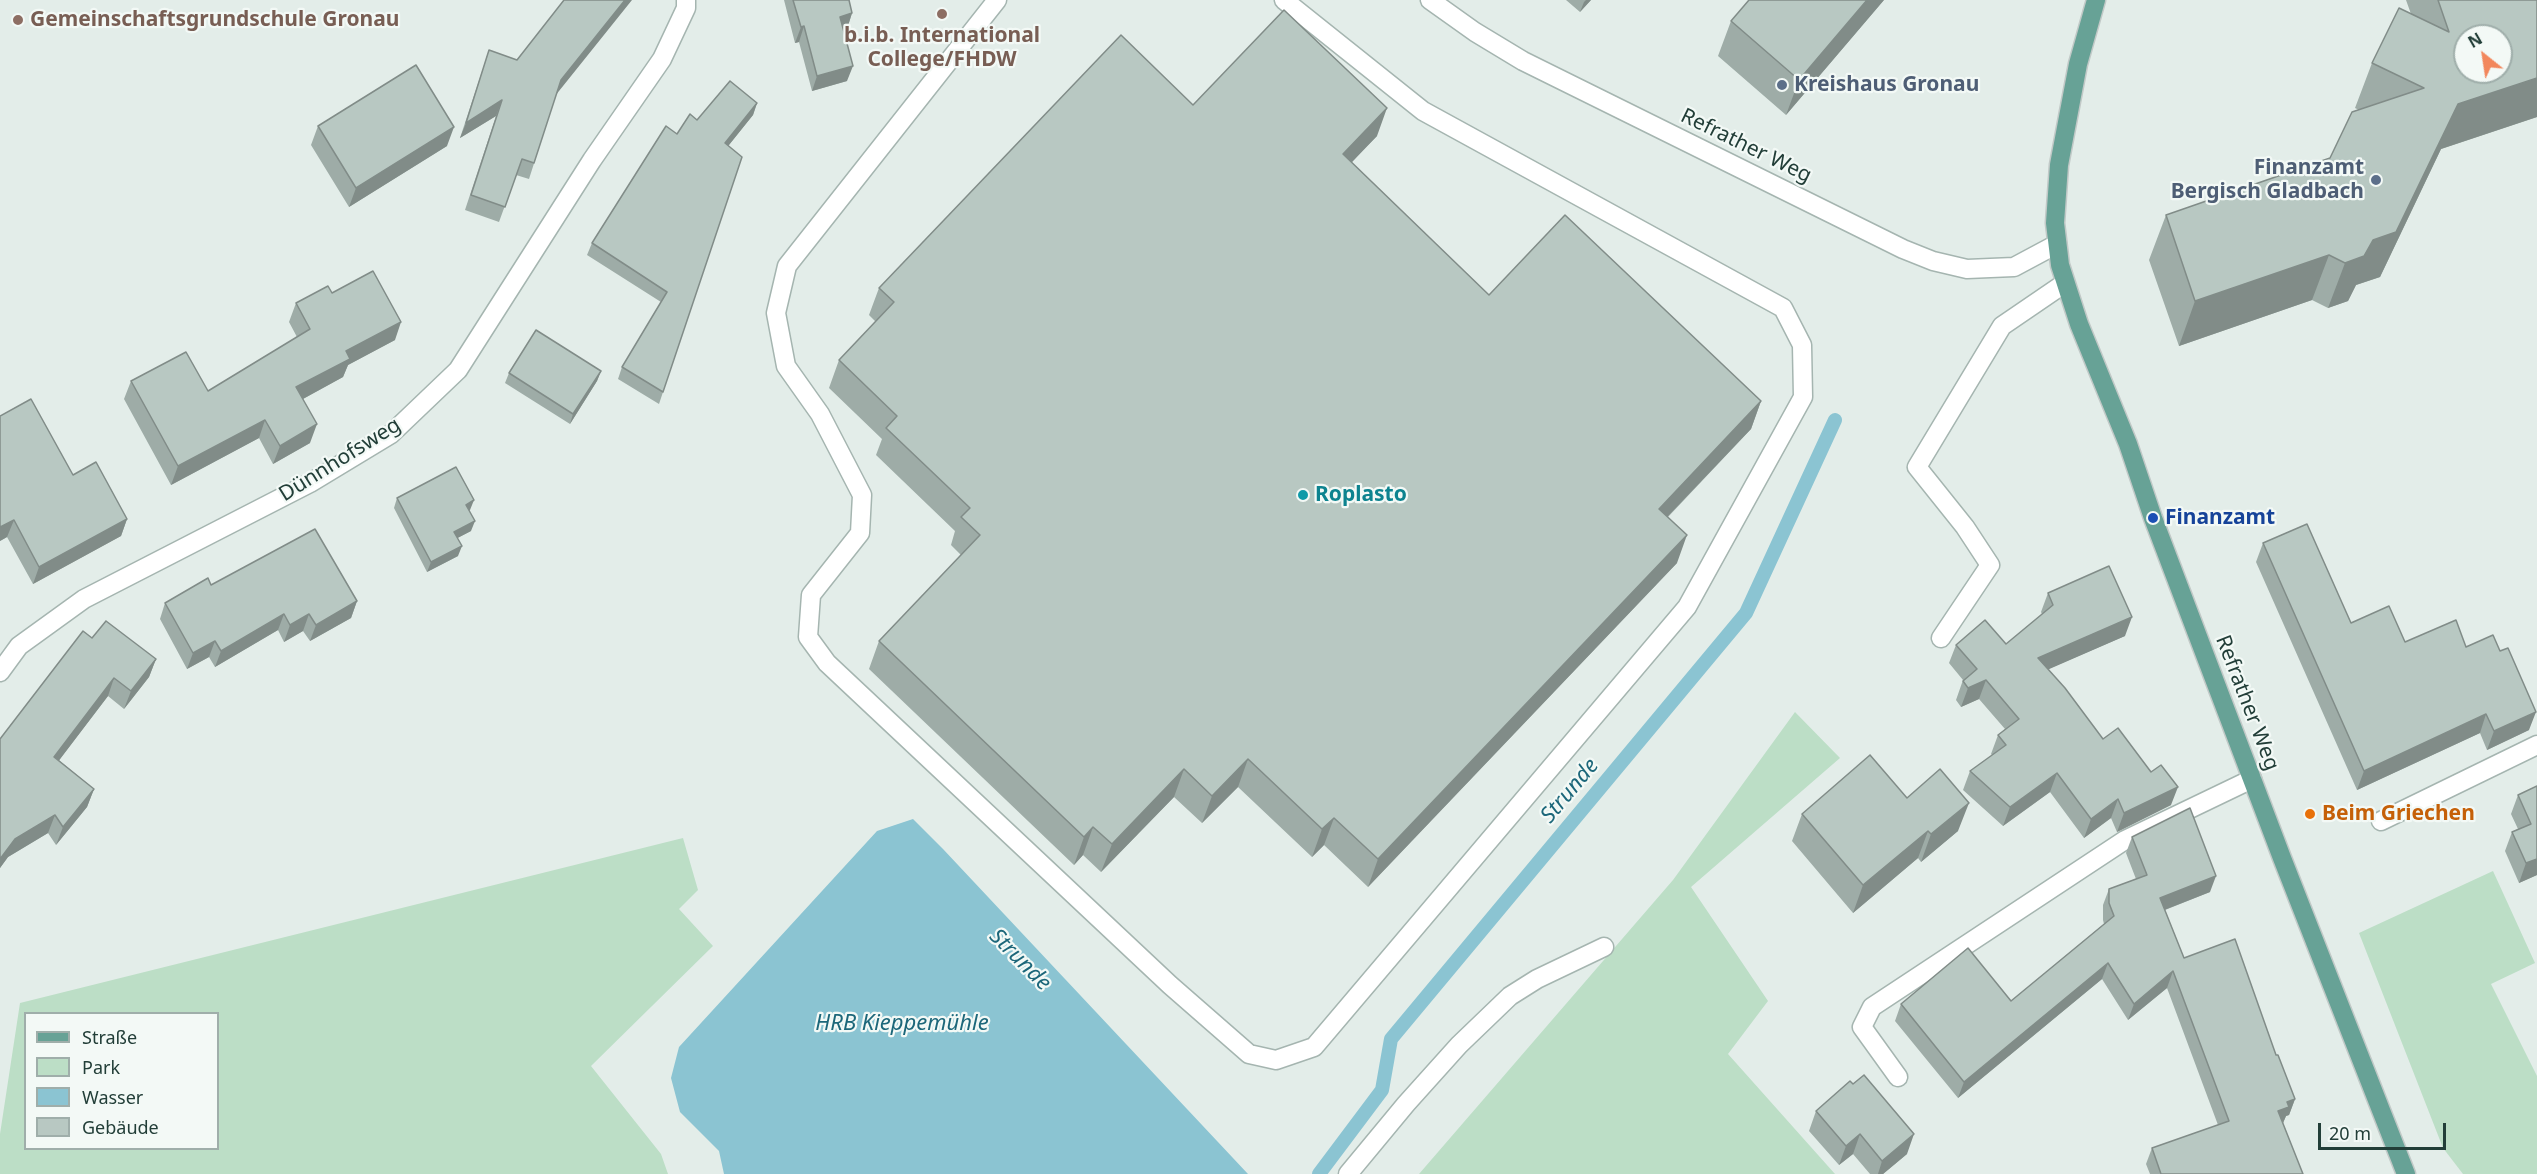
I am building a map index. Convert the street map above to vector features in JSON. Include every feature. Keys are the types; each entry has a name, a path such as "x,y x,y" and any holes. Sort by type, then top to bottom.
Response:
{"main road":[{"name":"Refrather Weg","path":"2096,0 2078,64 2064,134 2055,213 2056,244 2065,283 2128,444 2252,779 2406,1174"}],"street":[{"name":"Dünnhofsweg","path":"0,672 19,646 84,599 310,483 391,434 458,370 592,160 662,59 686,8 686,0"},
{"path":"997,0 787,266 776,313 786,366 820,414 862,495 860,533 811,594 808,638 827,663 1170,985 1249,1054 1276,1059 1314,1047 1687,607 1803,397 1802,345 1783,308 1423,111 1284,0"},
{"name":"Refrather Weg","path":"1430,0 1475,32 1523,61 1903,249 1933,261 1967,269 2014,267 2056,244"},
{"path":"1941,638 1990,565 1965,527 1917,467 2002,326 2065,283"},
{"path":"2381,821 2537,745"},
{"path":"1898,1077 1862,1028 1872,1007 2125,840 2252,779"},
{"path":"1348,1174 1459,1045 1510,996 1537,979 1604,946"}],"green space":[{"path":"1795,712 1840,758 1691,887 1768,1001 1728,1054 1835,1174 1419,1174 1673,880"},
{"path":"683,838 698,890 679,909 713,946 591,1066 661,1154 668,1174 0,1174 0,1134 20,1003"},
{"path":"2493,871 2535,963 2491,984 2537,1076 2537,1174 2463,1174 2443,1148 2359,933"}],"water":[{"name":"HRB Kieppemühle","path":"913,819 1248,1174 724,1174 719,1151 680,1112 671,1078 679,1047 877,831"}],"building":[{"path":"564,0 625,0 561,80 534,163 522,159 505,207 471,195 502,100 466,123 489,50 517,60"},
{"path":"793,0 849,0 852,13 840,17 853,66 817,76 804,26 801,27"},
{"path":"1749,0 1867,0 1799,80 1731,21"},
{"name":"Finanzamt Bergisch Gladbach","path":"2438,0 2537,0 2537,78 2458,104 2396,232 2373,240 2364,256 2345,263 2329,255 2195,301 2166,215 2330,158 2352,112 2424,88 2372,63 2399,8 2449,32"},
{"name":"Roplasto","path":"1284,10 1387,108 1343,154 1489,295 1565,215 1761,401 1659,509 1687,535 1378,859 1334,818 1322,829 1248,759 1212,796 1184,769 1112,844 1093,827 1084,837 879,641 980,535 961,517 970,508 886,428 897,416 839,360 894,302 879,288 1121,35 1193,105"},
{"path":"416,65 454,127 356,188 318,126"},
{"path":"730,81 757,103 725,143 742,157 663,392 622,367 667,292 592,243 666,126 677,134 690,114 697,120"},
{"path":"373,271 401,322 346,351 350,359 296,387 317,424 280,446 265,420 178,466 131,381 186,352 208,391 310,329 296,303 328,286 332,293"},
{"path":"536,330 601,371 573,414 509,373"},
{"path":"31,399 73,475 96,462 127,519 39,567 14,520 0,527 0,416"},
{"path":"456,467 474,500 466,505 475,521 454,532 462,546 431,562 397,498"},
{"path":"2307,524 2351,623 2389,606 2405,642 2456,620 2466,647 2493,635 2500,651 2508,648 2536,712 2494,731 2486,714 2364,771 2263,543"},
{"path":"315,529 357,601 316,625 309,614 290,625 284,614 221,651 215,641 193,653 165,603 208,578 211,585"},
{"path":"2109,566 2132,617 2038,658 2065,688 2103,739 2118,728 2151,772 2161,765 2178,787 2124,813 2118,799 2091,819 2057,773 2010,807 1970,771 2006,745 1998,735 2019,719 1986,680 1968,688 1963,681 1977,669 1956,645 1985,620 2006,644 2053,605 2048,593"},
{"path":"106,621 156,659 131,691 114,678 54,757 94,789 63,827 55,815 15,839 0,859 0,739 83,631 92,638"},
{"path":"1870,755 1907,798 1940,769 1969,803 1931,834 1928,831 1863,885 1802,814"},
{"path":"2537,786 2537,859 2526,863 2512,832 2531,824 2518,795"},
{"path":"2190,808 2216,876 2160,898 2184,958 2235,939 2276,1055 2278,1055 2295,1099 2287,1102 2289,1107 2278,1111 2303,1174 2161,1174 2152,1148 2229,1121 2173,971 2134,1004 2108,963 1964,1082 1901,1004 1968,948 2011,1001 2114,916 2109,903 2109,889 2147,875 2132,837"},
{"path":"1864,1075 1914,1134 1882,1161 1860,1134 1846,1146 1816,1111 1850,1081 1853,1084"}],"waterway":[{"name":"Strunde","path":"1319,1174 1382,1090 1391,1039 1746,613 1835,420"}],"place":[{"name":"b.i.b. International College/FHDW","path":"942,14"},
{"name":"Gemeinschaftsgrundschule Gronau","path":"18,20"},
{"name":"Kreishaus Gronau","path":"1782,85"},
{"name":"Finanzamt Bergisch Gladbach","path":"2376,180"},
{"name":"Roplasto","path":"1303,495"},
{"name":"Finanzamt","path":"2153,518"},
{"name":"Beim Griechen","path":"2310,814"}]}
